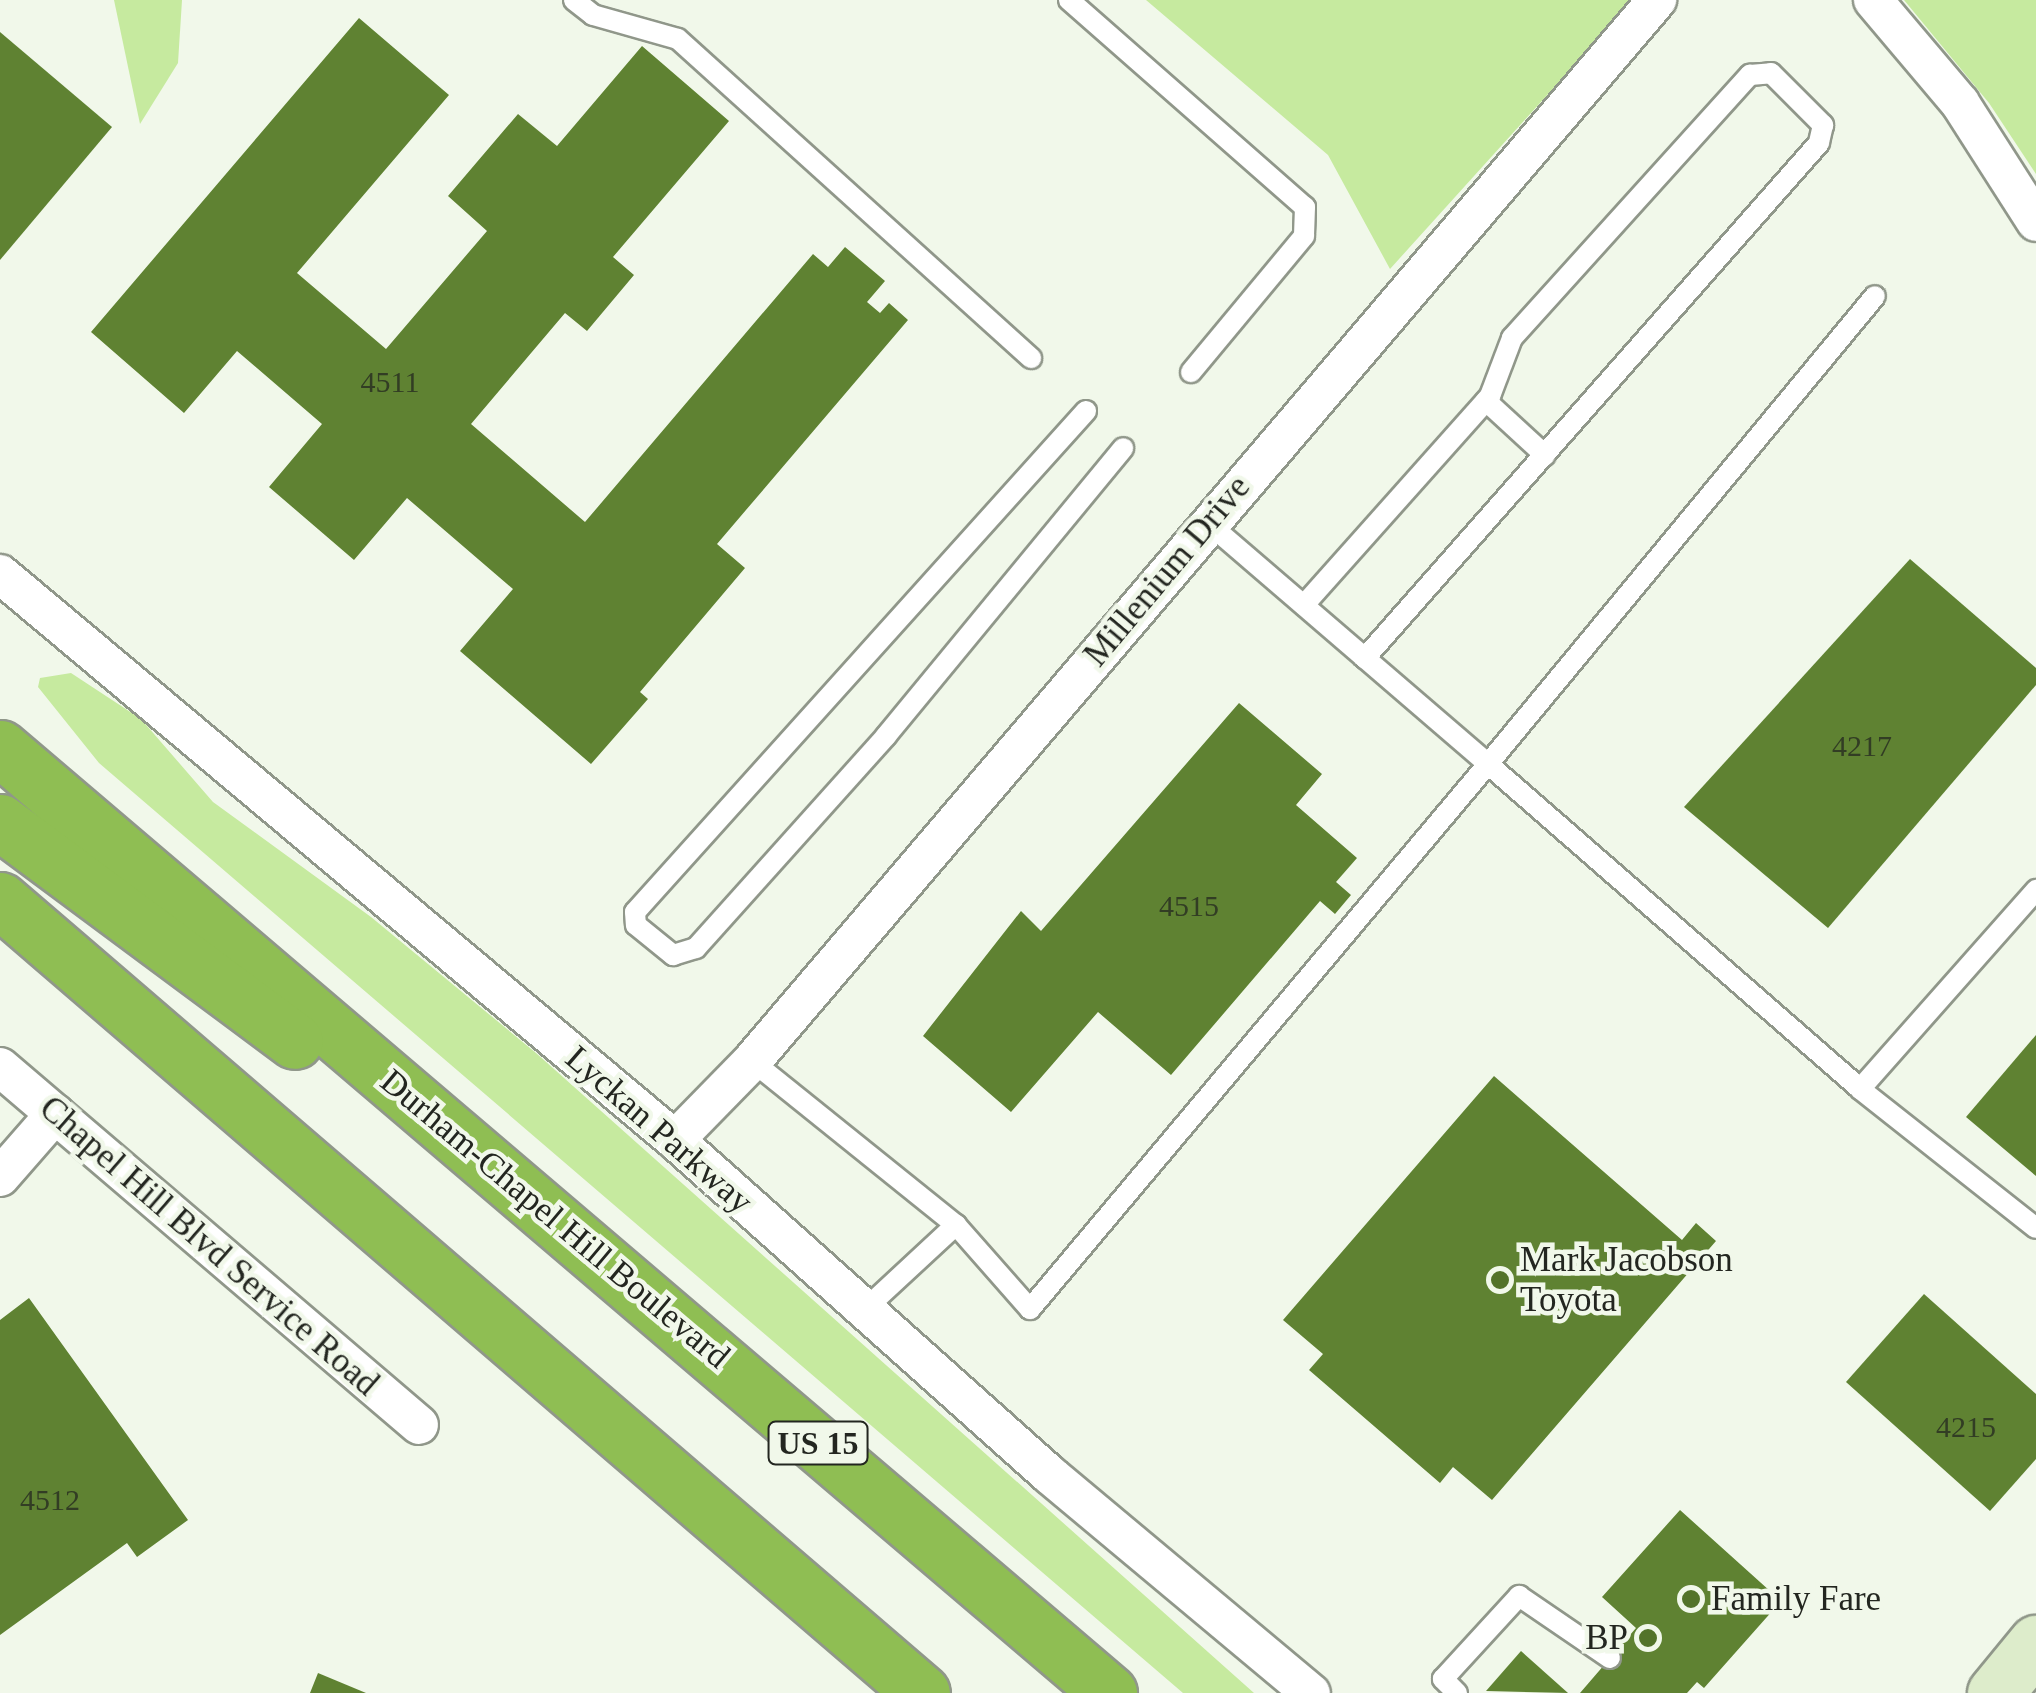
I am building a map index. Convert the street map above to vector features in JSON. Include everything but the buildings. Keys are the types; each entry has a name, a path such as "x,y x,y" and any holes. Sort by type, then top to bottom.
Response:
{"highway":[{"name":"Durham-Chapel Hill Boulevard","path":"0,748 1109,1693"},
{"path":"0,822 308,1050 527,1194"},
{"path":"0,900 922,1693"}],"street":[{"name":"Millenium Drive","path":"674,1140 752,1062 1657,0"},
{"path":"1874,0 1960,103 2036,222"},
{"name":"Lyckan Parkway","path":"5,588 674,1140 862,1311 1311,1693"},
{"name":"Chapel Hill Blvd Service Road","path":"0,1066 419,1426"},
{"path":"0,1178 55,1114"},
{"path":"1996,1693 2036,1643"}],"lane":[{"path":"574,0 593,15 678,39 1031,358"},
{"path":"1069,0 1305,208 1304,236 1191,372"},
{"path":"1304,606 1486,401 1512,338 1750,75 1771,73 1823,125 1820,143 1365,658"},
{"path":"752,1062 956,1225 1030,1309 1876,296"},
{"path":"1486,401 1545,455"},
{"path":"1086,411 635,912 636,925 673,955 696,948 886,736 1123,448"},
{"path":"1208,523 1860,1088 2036,1228"},
{"path":"1860,1088 2036,890"},
{"path":"862,1311 956,1225"},
{"path":"1457,1693 1443,1679 1519,1596 1610,1658"}],"green space":[{"path":"114,0 182,0 178,63 140,124"},
{"path":"1146,0 1633,0 1390,269 1328,155"},
{"path":"1904,0 2036,0 2036,174 1989,103"},
{"path":"71,673 141,719 213,802 371,917 536,1053 1254,1693 1183,1693 99,763 38,687 40,678"}],"place":[{"name":"Mark Jacobson Toyota","path":"1500,1280"},
{"name":"Family Fare","path":"1691,1599"},
{"name":"BP","path":"1648,1638"}]}
